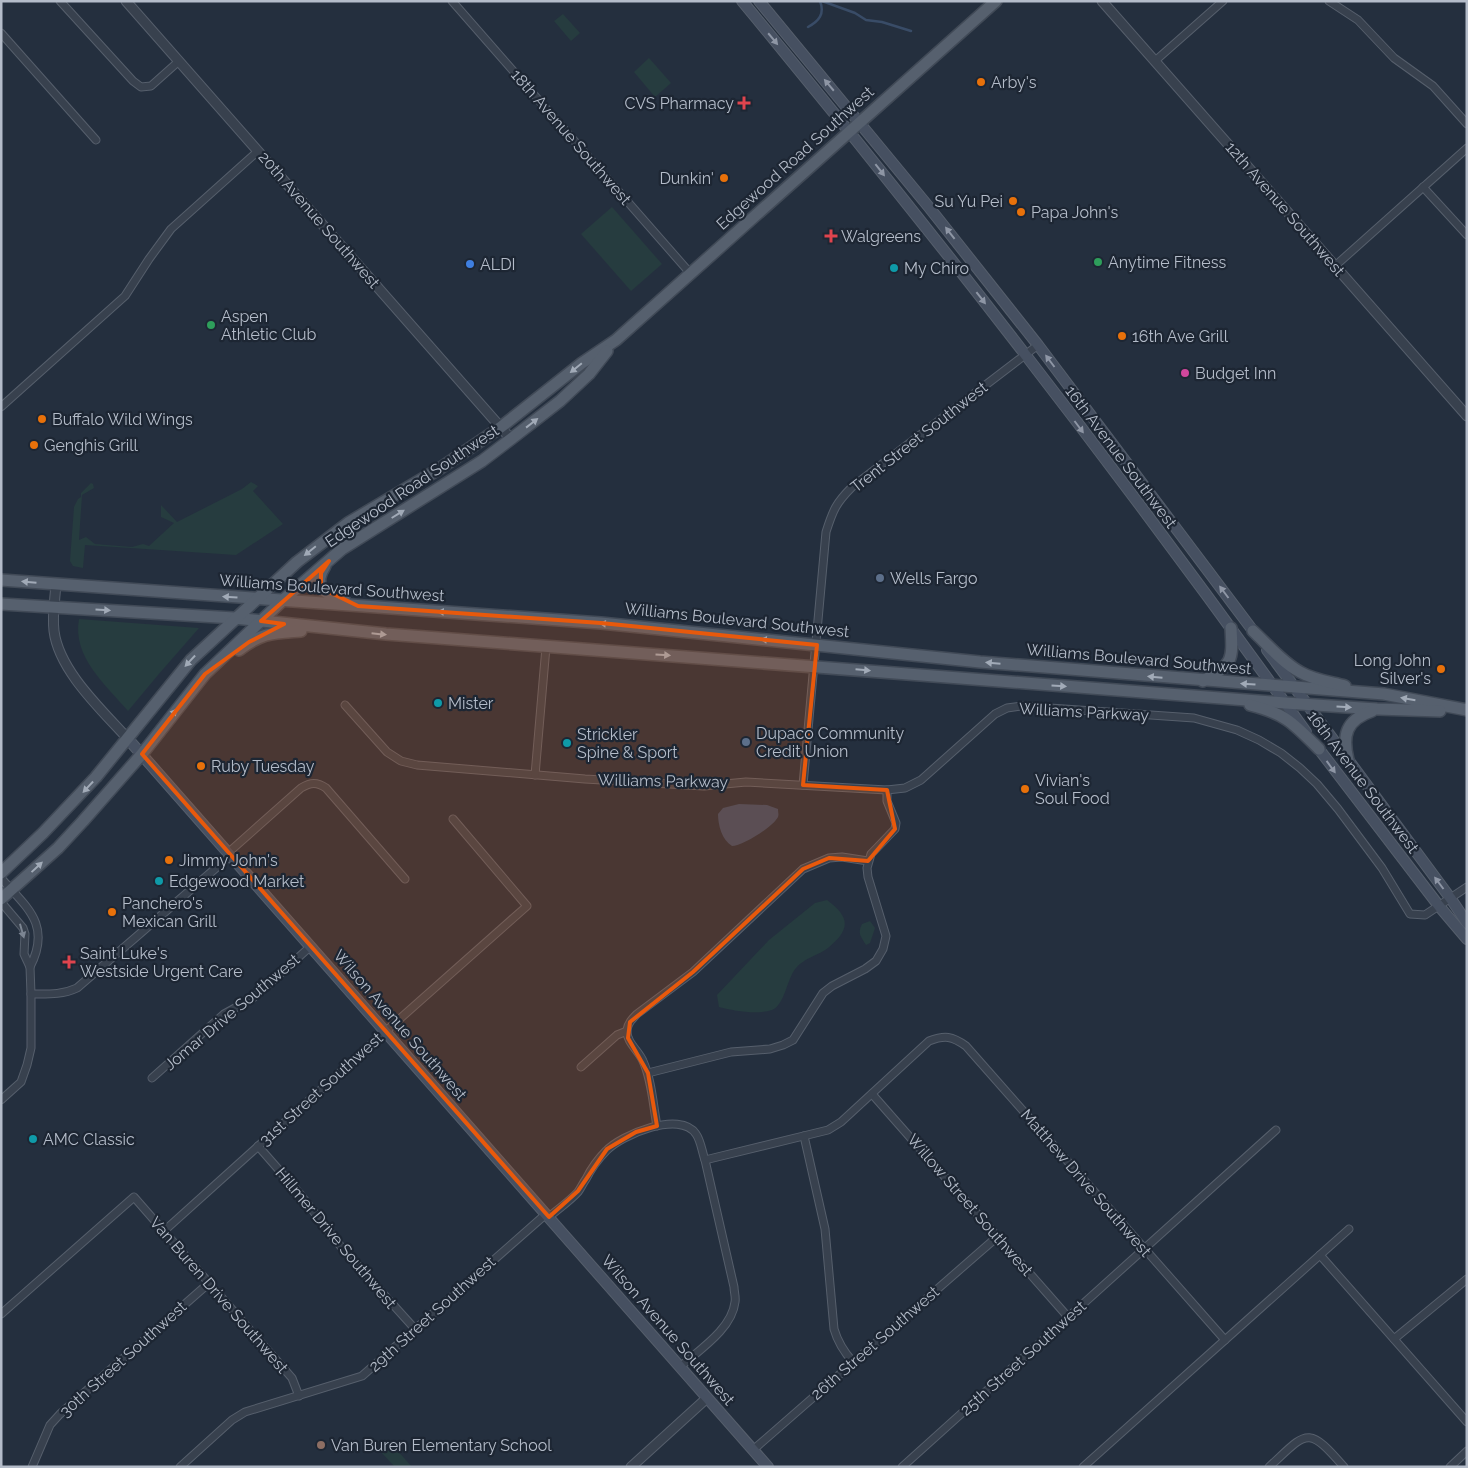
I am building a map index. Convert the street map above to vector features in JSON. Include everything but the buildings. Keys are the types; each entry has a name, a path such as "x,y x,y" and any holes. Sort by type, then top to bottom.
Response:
{"main road":[{"name":"16th Avenue Southwest","path":"742,1 850,132 1025,355 1231,628 1319,750 1439,906 1467,939"},
{"name":"16th Avenue Southwest","path":"759,1 860,123 1038,345 1295,687 1467,923"},
{"name":"Edgewood Road Southwest","path":"1,873 69,807 128,739 185,666 234,618 297,562 348,523 439,469 501,427 616,340 996,1"},
{"name":"Edgewood Road Southwest","path":"1,901 64,841 142,754 205,674 282,600 363,534 482,461 560,401 589,374 616,340"},
{"path":"328,561 319,580 321,588 327,594 358,606"},
{"name":"Williams Boulevard Southwest","path":"1,580 601,623 980,662 1384,694 1467,710"},
{"name":"Williams Boulevard Southwest","path":"1,604 234,618 546,646 1285,703 1377,709 1467,710"},
{"path":"205,674 249,642 263,635 330,628"},
{"path":"1203,681 1222,670 1229,662 1232,651 1231,628"},
{"path":"1253,632 1280,657 1300,672 1318,679 1384,694"},
{"path":"1219,698 1272,711 1288,720 1319,750"},
{"path":"1348,760 1345,746 1350,724 1360,715 1377,709"},
{"name":"Wilson Avenue Southwest","path":"128,739 768,1467"}],"street":[{"path":"60,1 132,81 142,87 150,86 179,61"},
{"name":"20th Avenue Southwest","path":"126,1 511,439"},
{"name":"18th Avenue Southwest","path":"452,1 690,273"},
{"name":"12th Avenue Southwest","path":"1102,1 1467,416"},
{"path":"1155,61 1223,1"},
{"path":"1329,1 1358,20 1394,58 1433,86 1467,124"},
{"path":"1,34 96,140"},
{"path":"1335,266 1467,148"},
{"path":"1,407 125,296 171,229 258,151"},
{"path":"1423,187 1467,235"},
{"name":"Trent Street Southwest","path":"803,785 826,532 838,500 860,481 1038,345"},
{"name":"Wilson Avenue Southwest","path":"56,584 54,631 61,654 71,673 128,739"},
{"path":"535,775 546,646"},
{"name":"Williams Parkway","path":"345,705 387,752 401,761 417,765 704,786 746,782 887,790 905,788 921,780 995,714 1007,708 1021,706 1194,718 1237,730 1260,740 1294,763 1317,784 1338,809 1382,868 1410,914 1425,915 1467,887"},
{"path":"32,994 66,993 77,988 230,854 301,788 308,784 318,783 326,788 405,879"},
{"path":"648,1073 731,1052 770,1049 783,1045 793,1040 823,993 876,961 883,949 886,936 867,868 868,861 875,848 895,829 896,823 887,801 887,790"},
{"name":"31st Street Southwest","path":"164,1231 527,906 453,819"},
{"path":"657,1126 648,1073 642,1059 628,1038 627,1030 630,1022 637,1014 693,972 803,869 829,858 842,857 868,861"},
{"path":"1,878 36,919 38,929 37,954 30,966"},
{"path":"1,901 23,928 25,934 24,954 30,966 32,994 31,1048 28,1065 21,1082 1,1100"},
{"name":"Jomar Drive Southwest","path":"152,1078 224,1014 253,998 311,946"},
{"path":"580,1067 617,1035 627,1030"},
{"name":"Matthew Drive Southwest","path":"872,1094 930,1041 941,1036 955,1038 966,1046 1225,1340"},
{"path":"705,1160 828,1130 841,1122 872,1094"},
{"name":"Willow Street Southwest","path":"872,1094 1068,1317"},
{"name":"29th Street Southwest","path":"180,1467 232,1420 245,1412 362,1376 547,1215 578,1191 607,1150 620,1140 636,1132 657,1126 675,1124 688,1127 696,1134 705,1160 734,1287 735,1301 732,1316 724,1328 680,1367"},
{"name":"25th Street Southwest","path":"902,1467 1276,1130"},
{"path":"804,1136 825,1229 834,1329 844,1351 854,1362"},
{"name":"Hillmer Drive Southwest","path":"258,1146 300,1194 342,1248 415,1329"},
{"name":"Van Buren Drive Southwest","path":"1,1314 134,1197 292,1378 299,1396"},
{"path":"1083,1467 1349,1229"},
{"name":"26th Street Southwest","path":"753,1450 997,1236"},
{"path":"1320,1255 1467,1422"},
{"path":"1394,1339 1467,1279"},
{"name":"30th Street Southwest","path":"32,1467 50,1425 60,1414 209,1283"},
{"path":"631,1467 708,1398"},
{"path":"1269,1467 1299,1439 1308,1437 1318,1439 1344,1467"},
{"path":"1450,1467 1467,1452"}],"highlighted area":[{"path":"329,561 321,573 321,588 358,606 601,623 817,645 803,785 887,790 895,829 868,861 829,858 803,869 693,972 630,1022 628,1038 648,1073 657,1126 636,1132 607,1149 578,1191 549,1217 142,754 205,674 249,642 284,624 261,621"}],"green space":[{"path":"563,14 580,33 571,41 554,21"},
{"path":"649,58 671,83 655,97 634,72"},
{"path":"612,207 662,264 631,291 581,234"},
{"path":"251,482 258,486 253,491 283,524 236,555 85,545 83,568 73,566 70,561 74,507 81,497 81,493 91,483 94,488 82,495 79,540 86,537 95,544 132,547 143,544 149,546 174,523 161,517 161,505 177,522 242,489"},
{"path":"79,619 199,628 128,711 93,670 86,658 78,633"},
{"path":"827,900 840,912 845,923 844,929 836,941 828,948 796,968 780,1003 776,1007 772,1010 753,1012 719,1007 717,995 769,940 815,903"},
{"path":"870,921 875,928 870,943 866,945 860,935 860,930 862,924"},
{"path":"390,1442 412,1467 394,1466 380,1451"}],"water":[{"path":"739,804 767,805 778,809 778,816 770,826 757,835 743,843 732,846 721,832 718,814 723,808"}],"waterway":[{"path":"808,27 820,17 822,10 820,1"},
{"path":"822,1 855,13 866,20 882,22 911,31"}],"place":[{"name":"Arby's","path":"981,82"},
{"name":"CVS Pharmacy","path":"744,103"},
{"name":"Dunkin'","path":"724,178"},
{"name":"Su Yu Pei","path":"1013,201"},
{"name":"Papa John's","path":"1021,212"},
{"name":"Walgreens","path":"831,236"},
{"name":"Anytime Fitness","path":"1098,262"},
{"name":"ALDI","path":"470,264"},
{"name":"My Chiro","path":"894,268"},
{"name":"Aspen Athletic Club","path":"211,325"},
{"name":"16th Ave Grill","path":"1122,336"},
{"name":"Budget Inn","path":"1185,373"},
{"name":"Buffalo Wild Wings","path":"42,419"},
{"name":"Genghis Grill","path":"34,445"},
{"name":"Wells Fargo","path":"880,578"},
{"name":"Long John Silver's","path":"1441,669"},
{"name":"Mister","path":"438,703"},
{"name":"Dupaco Community Credit Union","path":"746,742"},
{"name":"Strickler Spine & Sport","path":"567,743"},
{"name":"Ruby Tuesday","path":"201,766"},
{"name":"Vivian's Soul Food","path":"1025,789"},
{"name":"Jimmy John's","path":"169,860"},
{"name":"Edgewood Market","path":"159,881"},
{"name":"Panchero's Mexican Grill","path":"112,912"},
{"name":"Saint Luke's Westside Urgent Care","path":"69,962"},
{"name":"AMC Classic","path":"33,1139"},
{"name":"Van Buren Elementary School","path":"321,1445"}]}
